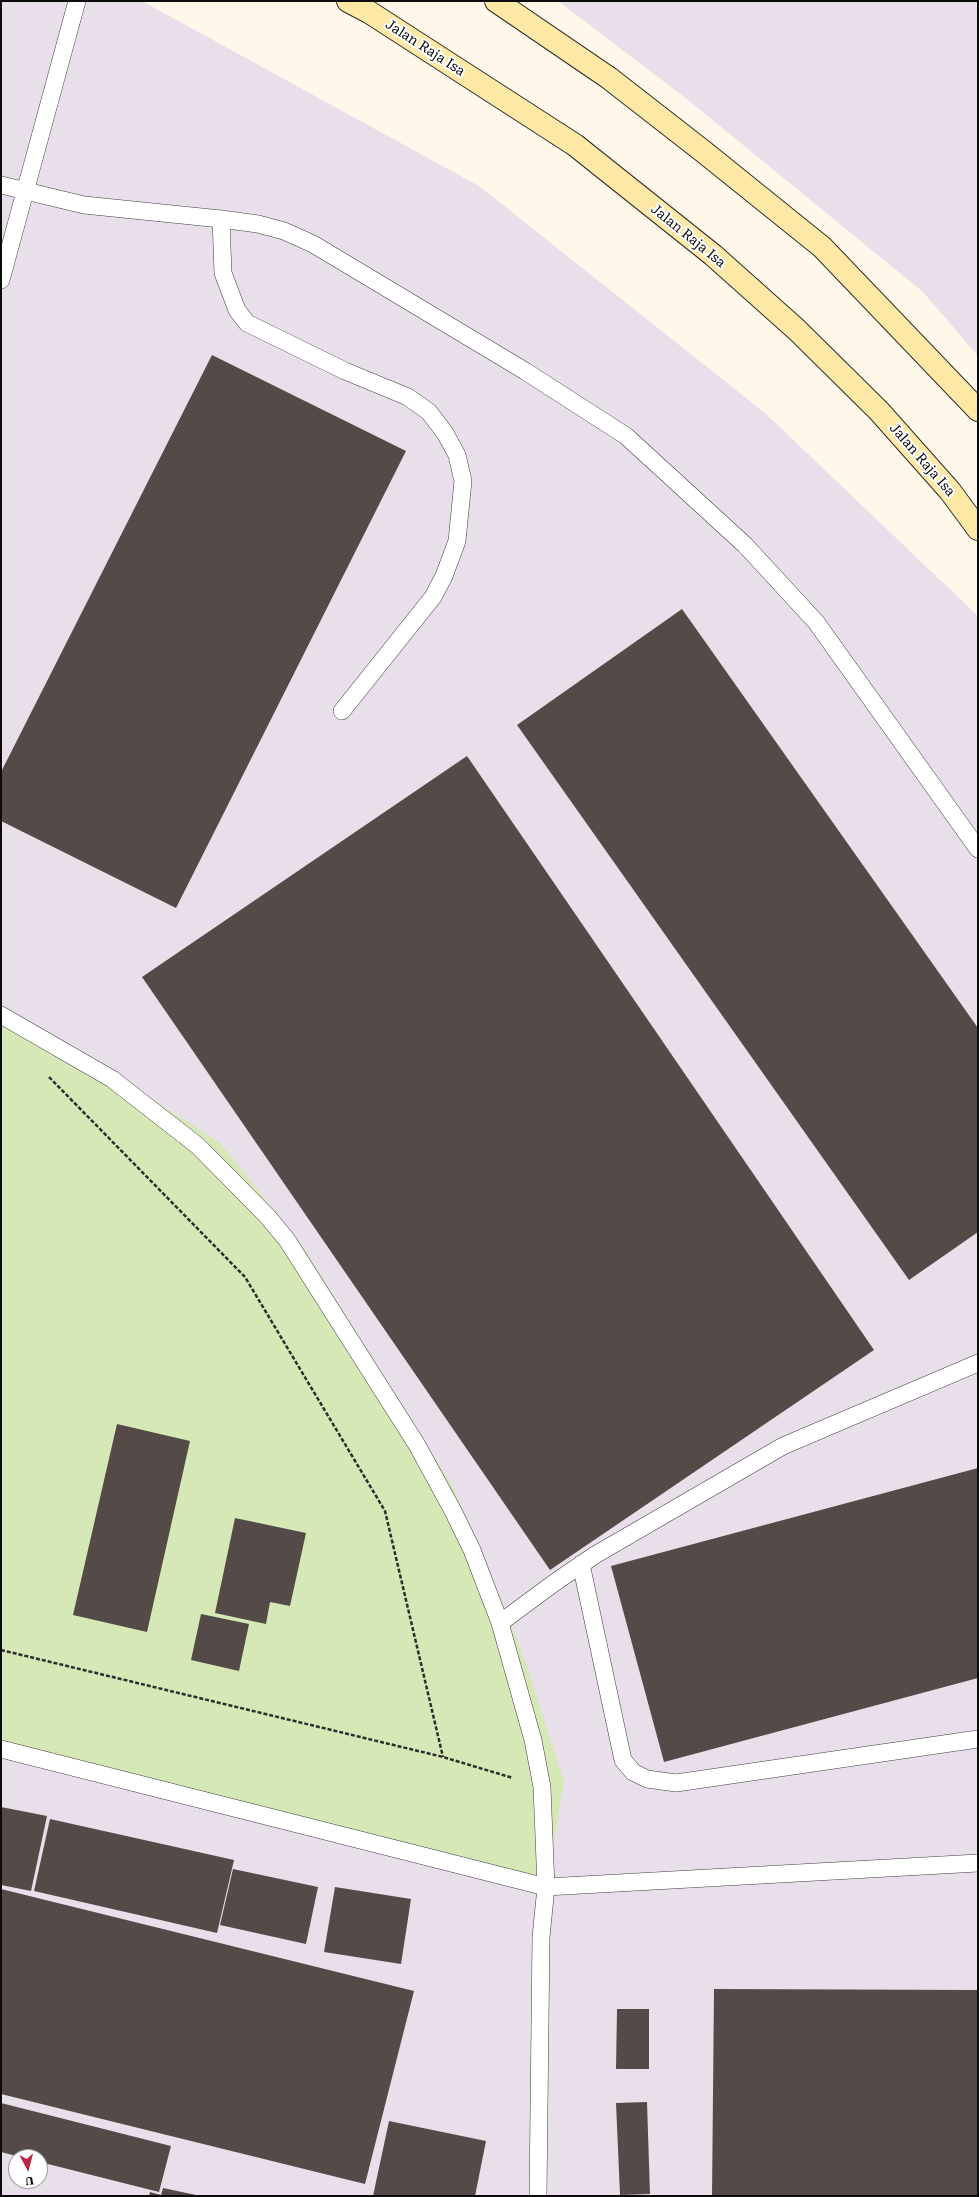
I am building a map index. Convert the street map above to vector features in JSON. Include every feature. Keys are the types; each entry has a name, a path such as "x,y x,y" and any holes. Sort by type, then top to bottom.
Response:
{"main road":[{"name":"Jalan Raja Isa","path":"348,1 369,12 575,145 713,255 797,330 879,411 950,492 978,529"},
{"path":"496,1 609,78 822,247 978,410"}],"lane":[{"path":"1,280 77,1"},
{"path":"1,185 24,192 84,205 221,218 277,229 313,244 525,370 626,436 745,545 816,622 978,849"},
{"path":"221,218 223,273 237,310 247,323 345,371 408,397 429,412 445,433 459,462 463,481 458,541 444,576 432,597 342,711"},
{"path":"1,1015 112,1079 198,1146 287,1240 421,1452 472,1550 500,1622 533,1740 542,1787 546,1887 541,1937 538,2196"},
{"path":"500,1622 581,1564 783,1446 978,1363"},
{"path":"581,1564 623,1760 633,1772 642,1777 664,1783 676,1783 978,1739"},
{"path":"1,1749 546,1887 978,1863"}],"path":[{"path":"47,1075 70,1096 246,1277 385,1511 443,1757"},
{"path":"1,1650 443,1757 542,1787"}],"shaded area":[{"path":"1,1 142,1 479,186 765,413 978,616 978,2196 1,2196"},
{"path":"558,1 978,1 978,356 923,292 688,100"}],"green space":[{"path":"1,1011 101,1066 220,1143 302,1245 453,1487 510,1621 528,1669 564,1782 546,1887 1,1749"}],"building":[{"path":"212,355 406,451 176,908 1,821 1,772"},
{"path":"682,609 978,1028 978,1232 909,1280 517,725"},
{"path":"467,756 874,1350 550,1570 142,977"},
{"path":"117,1424 190,1441 147,1632 73,1615"},
{"path":"978,1468 978,1678 664,1762 611,1566"},
{"path":"235,1518 306,1533 290,1606 270,1602 266,1624 215,1613"},
{"path":"201,1614 249,1624 239,1671 191,1660"},
{"path":"1,1807 47,1816 31,1891 1,1885"},
{"path":"50,1819 234,1860 217,1933 34,1891"},
{"path":"233,1869 318,1887 306,1944 220,1925"},
{"path":"335,1887 411,1899 401,1964 324,1952"},
{"path":"1,1889 414,1991 365,2184 1,2094"},
{"path":"714,1989 978,1990 978,2196 712,2196"},
{"path":"617,2009 649,2009 649,2069 616,2069"},
{"path":"647,2102 650,2194 620,2195 616,2103"},
{"path":"1,2103 171,2146 159,2192 48,2164 48,2149 8,2149 8,2154 1,2152"},
{"path":"389,2121 486,2141 475,2196 373,2196"},
{"path":"163,2188 196,2196 149,2196 150,2192 161,2195"}]}
